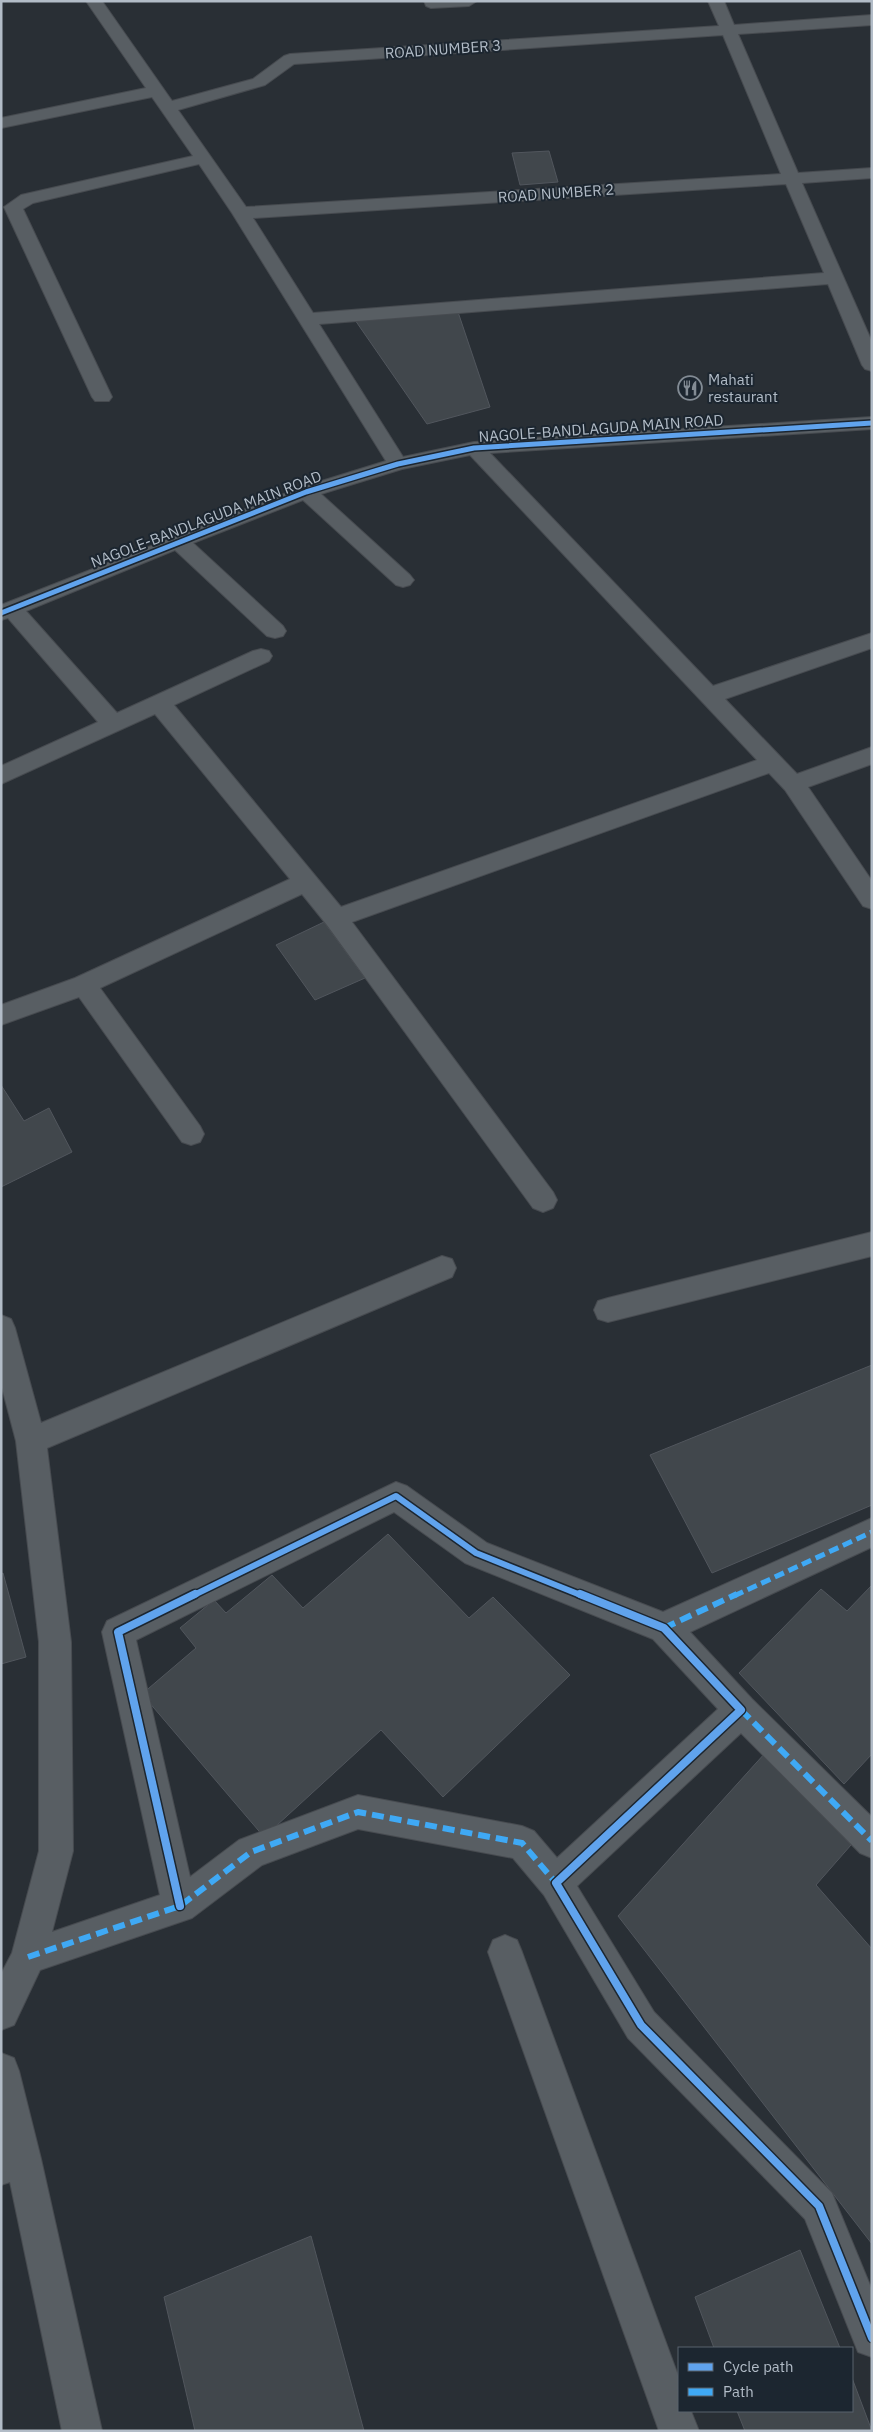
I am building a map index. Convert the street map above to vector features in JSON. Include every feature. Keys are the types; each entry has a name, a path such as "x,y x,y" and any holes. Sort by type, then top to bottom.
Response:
{"street":[{"path":"94,1 241,213 398,464"},
{"path":"431,3 469,1"},
{"path":"716,1 872,365"},
{"name":"ROAD NUMBER 3","path":"169,107 259,82 290,59 872,20"},
{"path":"1,123 156,91"},
{"path":"102,397 13,207 26,199 204,158"},
{"name":"ROAD NUMBER 2","path":"241,213 872,173"},
{"path":"307,319 834,278"},
{"name":"NAGOLE-BANDLAGUDA MAIN ROAD","path":"6,611 178,541 306,492 398,464 474,448 872,424"},
{"path":"474,448 793,784 872,900"},
{"path":"306,492 403,580"},
{"path":"178,541 275,631"},
{"path":"6,611 113,724"},
{"path":"709,696 872,640"},
{"path":"1,776 261,656"},
{"path":"160,703 336,918 543,1200"},
{"path":"793,784 872,755"},
{"path":"336,918 773,763"},
{"path":"1,1015 84,985 306,882"},
{"path":"84,985 192,1134"},
{"path":"608,1310 872,1244"},
{"path":"32,1441 442,1268"},
{"path":"1,1328 32,1441 55,1642 56,1851 28,1957 1,2012"},
{"path":"180,1906 118,1632 396,1496 476,1553 664,1628 741,1710 872,1841"},
{"path":"664,1628 872,1532"},
{"path":"556,1883 741,1710"},
{"path":"28,1957 180,1906 251,1852 358,1812 522,1843 556,1883 641,2025 819,2206 872,2338"},
{"path":"505,1952 679,2431"},
{"path":"1,2071 12,2163 82,2431"}],"building":[{"path":"549,151 558,182 520,185 512,153"},
{"path":"458,312 490,407 427,424 355,320"},
{"path":"324,922 365,978 315,1000 276,945"},
{"path":"1,1085 24,1121 49,1108 72,1152 1,1187"},
{"path":"872,1365 872,1505 712,1573 650,1455"},
{"path":"388,1534 469,1618 493,1597 570,1675 443,1797 381,1730 264,1837 142,1694 196,1648 180,1628 214,1600 226,1613 272,1575 303,1608"},
{"path":"3,1573 26,1657 1,1664 1,1574"},
{"path":"872,1585 872,1754 844,1784 739,1673 821,1589 847,1611"},
{"path":"766,1752 851,1845 816,1885 872,1949 872,2244 618,1916"},
{"path":"311,2236 364,2431 195,2431 164,2297"},
{"path":"800,2250 840,2347 714,2347 695,2297"},
{"path":"853,2381 872,2431 745,2431 737,2412 853,2412"}],"marked path":[{"path":"664,1628 872,1532"},
{"path":"741,1710 872,1841"},
{"path":"28,1957 180,1906 251,1852 358,1812 522,1843 556,1883"}],"cycle path":[{"path":"1,613 178,541 306,492 398,464 474,448 872,423"},
{"path":"180,1906 118,1632 396,1496 476,1553 664,1628 741,1710 556,1883 641,2025 819,2206 872,2338"}],"place":[{"name":"Mahati restaurant","path":"690,388"}]}
